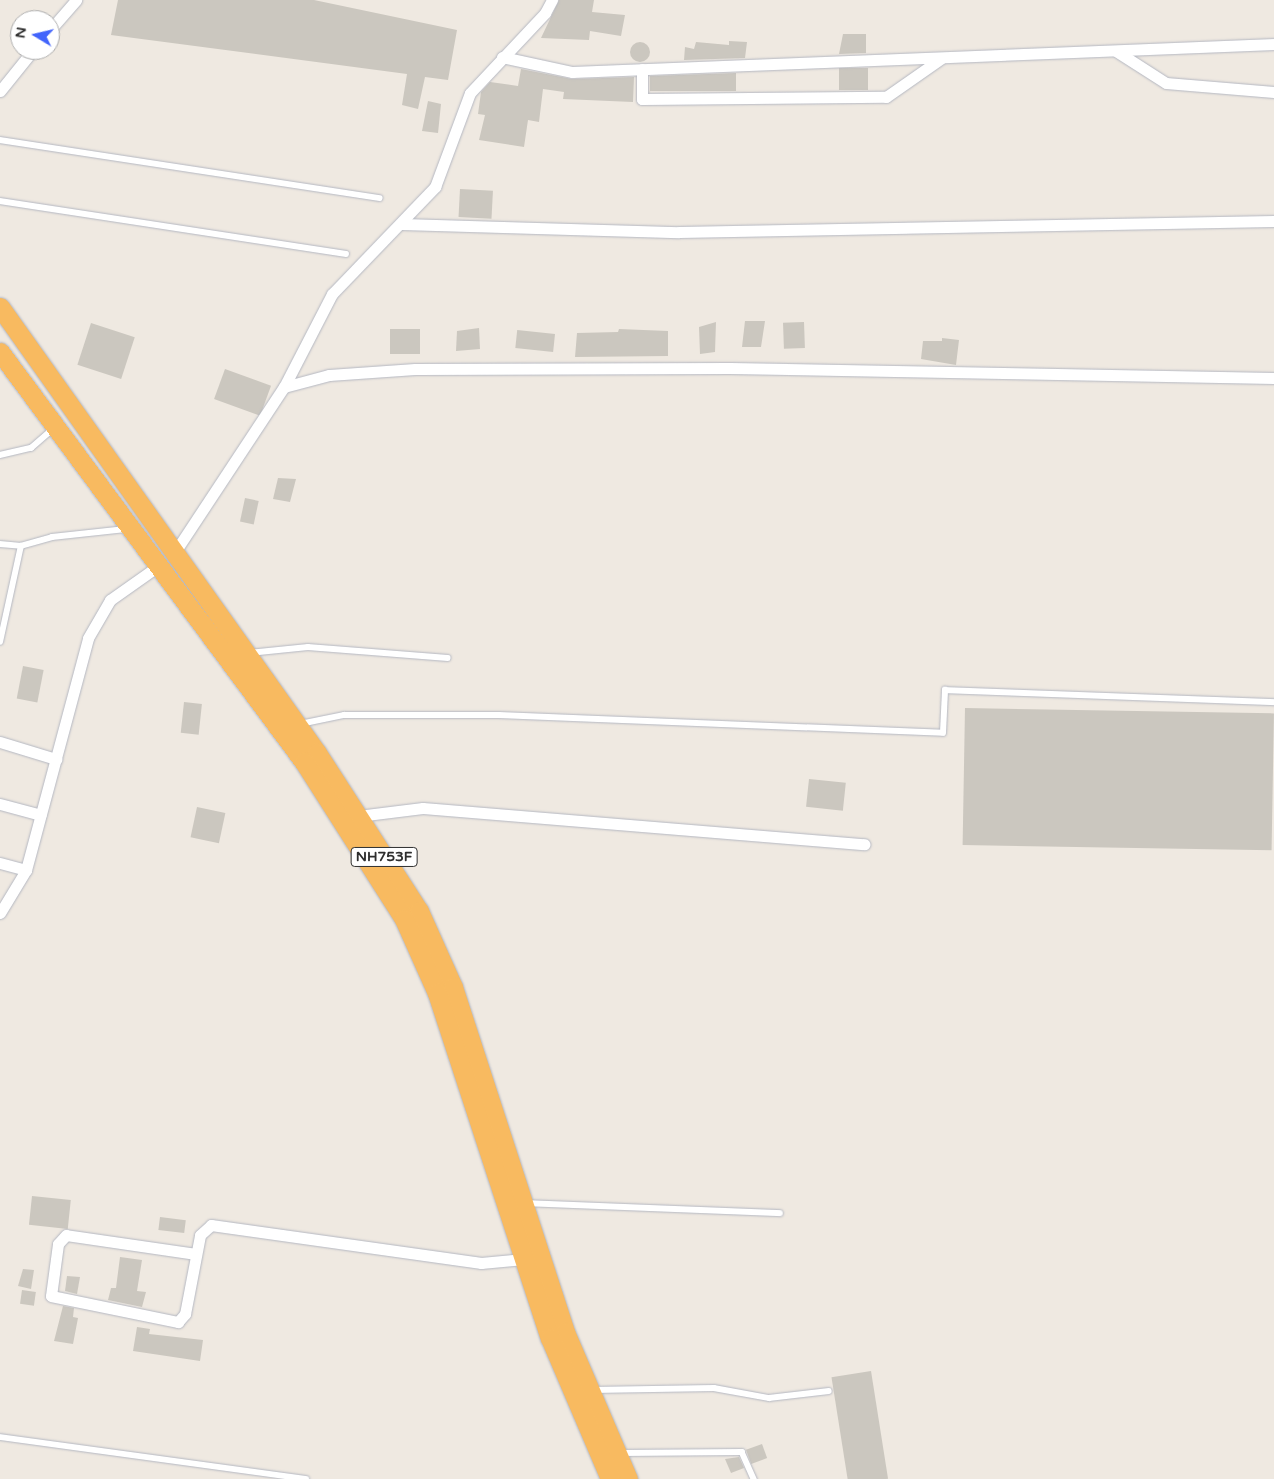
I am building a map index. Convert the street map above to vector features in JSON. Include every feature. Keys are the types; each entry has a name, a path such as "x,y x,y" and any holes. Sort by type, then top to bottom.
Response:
{"highway":[{"name":"NH753F","path":"0,307 298,725 419,911 453,987 566,1332 628,1479"},
{"name":"NH753F","path":"0,352 304,762 404,919 437,993 550,1338 610,1479"}],"street":[{"path":"60,18 76,0"},
{"path":"175,552 284,387 332,294 402,224 443,172 470,93 552,0"},
{"path":"502,57 560,71 1274,44"},
{"path":"1116,51 1166,83 1274,92"},
{"path":"642,69 642,99 886,97 942,58"},
{"path":"0,91 26,60"},
{"path":"402,224 679,232 1274,221"},
{"path":"284,387 329,374 415,369 730,368 1274,378"},
{"path":"0,913 26,870 88,638 101,613 123,589 158,566"},
{"path":"0,742 56,759"},
{"path":"0,804 41,815"},
{"path":"358,816 422,808 865,844"},
{"path":"0,863 26,870"},
{"path":"196,1254 66,1235 58,1244 51,1296 178,1322 185,1314 202,1230 211,1225 481,1263 524,1259"}],"lane":[{"path":"0,140 380,198"},
{"path":"0,202 346,254"},
{"path":"0,455 31,448 55,426"},
{"path":"0,544 21,546 52,537 131,529"},
{"path":"0,642 21,546"},
{"path":"247,653 308,647 448,658"},
{"path":"298,725 344,715 489,715 943,733 945,690 1274,702"},
{"path":"523,1203 780,1213"},
{"path":"590,1390 714,1388 769,1398 829,1391"},
{"path":"0,1437 306,1479"},
{"path":"617,1454 742,1452 754,1479"}],"building":[{"path":"118,0 314,0 457,30 448,80 425,77 418,109 402,105 407,74 111,35"},
{"path":"559,0 594,0 592,12 625,15 621,36 590,31 589,40 541,38"},
{"path":"843,34 866,34 866,53 839,54"},
{"path":"729,41 747,42 745,58 684,60 685,47 694,49 696,42 729,45"},
{"path":"640,42 647,45 650,52 647,59 640,62 633,59 630,52 633,45"},
{"path":"839,68 868,68 868,90 839,90"},
{"path":"521,69 572,79 634,77 633,102 563,99 564,92 543,89 539,122 528,120 524,147 479,140 485,115 478,114 481,92 490,82 518,86"},
{"path":"736,73 736,91 650,91 650,76"},
{"path":"428,101 441,104 438,133 422,131"},
{"path":"460,189 493,191 491,219 459,217"},
{"path":"745,321 765,321 761,347 742,347"},
{"path":"716,322 715,352 700,354 699,327"},
{"path":"804,322 805,348 784,349 783,323"},
{"path":"91,323 135,337 121,379 77,365"},
{"path":"479,328 480,349 456,351 457,331"},
{"path":"390,329 420,329 420,354 390,354"},
{"path":"619,329 668,331 668,356 575,357 577,333 618,332"},
{"path":"517,330 555,334 553,352 515,348"},
{"path":"942,338 959,340 956,365 921,359 923,341 942,341"},
{"path":"225,369 271,386 260,416 214,399"},
{"path":"278,478 296,479 290,502 273,499"},
{"path":"245,498 259,501 254,524 240,521"},
{"path":"23,666 44,670 37,702 17,698"},
{"path":"184,702 202,704 199,735 181,733"},
{"path":"965,708 1274,713 1272,850 963,845"},
{"path":"809,779 846,783 843,811 806,807"},
{"path":"197,807 225,813 219,843 191,837"},
{"path":"32,1196 71,1200 68,1229 29,1225"},
{"path":"160,1217 186,1220 184,1233 158,1230"},
{"path":"120,1257 142,1260 137,1291 146,1292 142,1307 108,1300 111,1288 116,1288"},
{"path":"23,1269 34,1270 31,1289 18,1286"},
{"path":"67,1276 80,1277 77,1294 65,1291"},
{"path":"22,1290 36,1292 34,1306 20,1304"},
{"path":"63,1306 74,1308 73,1317 78,1318 73,1344 54,1341"},
{"path":"137,1327 150,1329 149,1334 203,1340 200,1361 133,1351"},
{"path":"871,1371 888,1479 848,1479 831,1377"},
{"path":"762,1444 767,1458 751,1464 746,1450"},
{"path":"739,1457 744,1468 731,1473 725,1459"}]}
